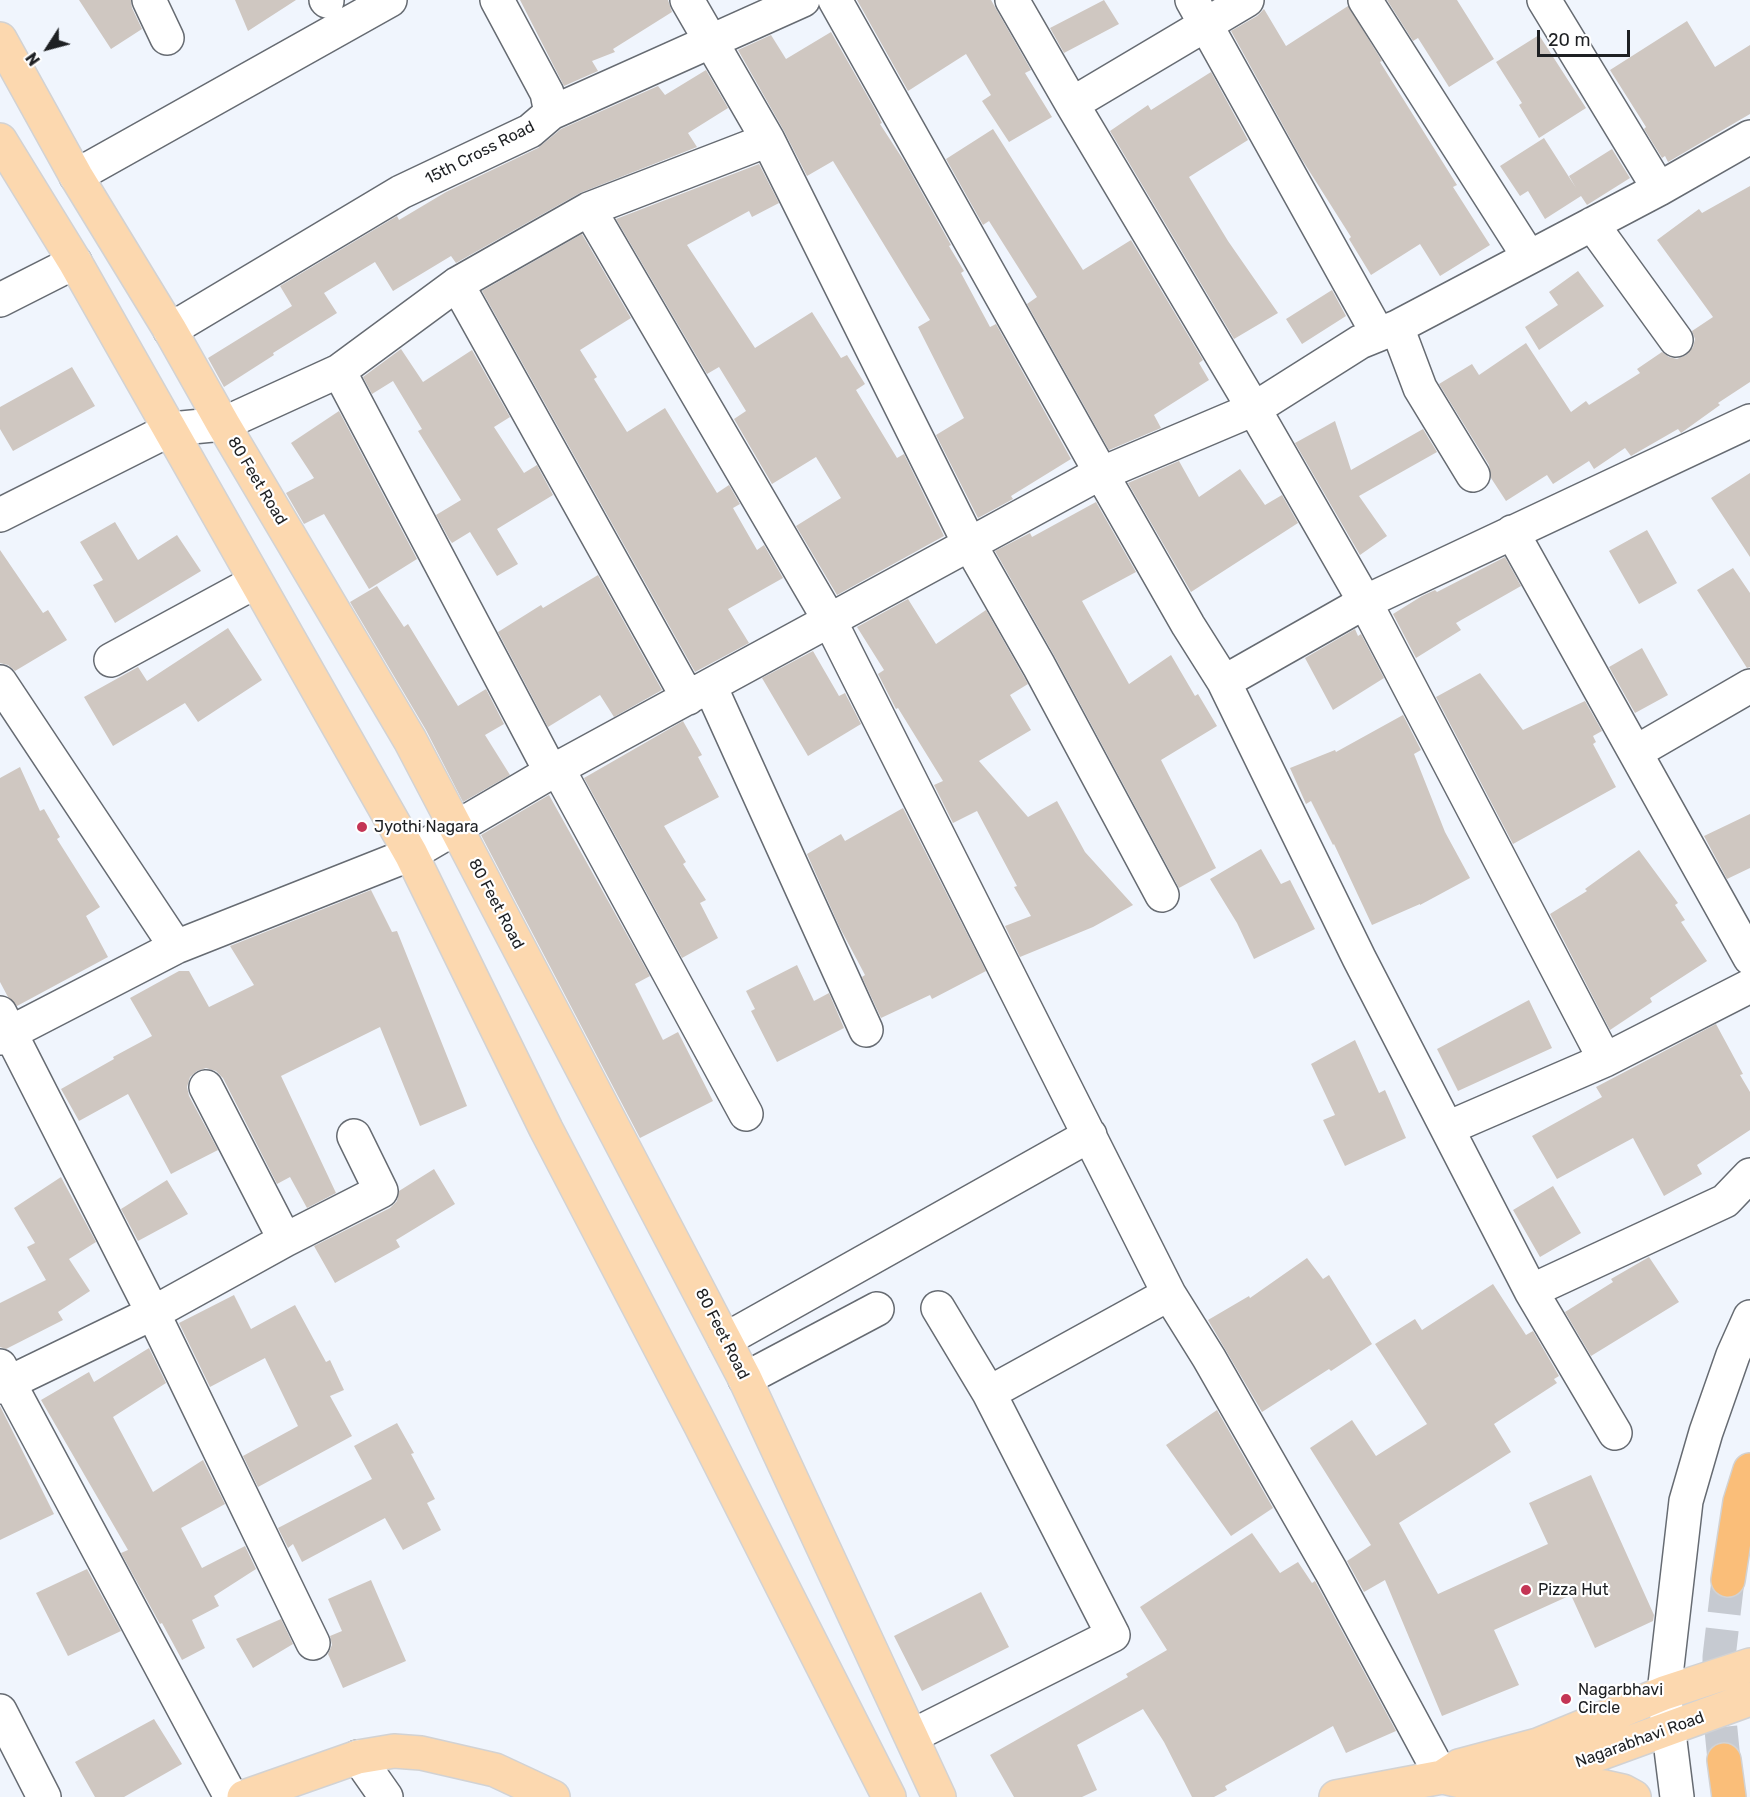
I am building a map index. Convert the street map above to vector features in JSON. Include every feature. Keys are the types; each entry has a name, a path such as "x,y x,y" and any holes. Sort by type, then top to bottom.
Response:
{"highway":[{"path":"1728,1580 1740,1502 1750,1470"},
{"path":"1724,1760 1729,1797"}],"main road":[{"name":"80 Feet Road","path":"0,39 76,176 170,330 410,740 745,1379 939,1797"},
{"path":"0,140 75,262 411,854 546,1129 701,1426 882,1791"},
{"path":"1336,1797 1442,1777 1459,1766 1538,1745 1664,1693 1747,1667"},
{"name":"Nagarabhavi Road","path":"1531,1781 1560,1768 1670,1730 1750,1699"},
{"path":"244,1797 358,1757 394,1751 421,1753 495,1770 553,1797"},
{"path":"1442,1777 1465,1782 1531,1781 1605,1787 1623,1791 1634,1797"}],"street":[{"path":"149,0 167,38"},
{"path":"76,176 390,0"},
{"path":"497,0 548,93 551,113"},
{"path":"687,0 768,140 970,545 1039,666 1162,895"},
{"name":"15th Cross Road","path":"170,330 401,192 530,131 551,113 803,0"},
{"path":"835,0 1101,473 1188,625 1224,682 1359,958 1531,1291 1616,1432"},
{"path":"1012,0 1254,409 1365,602 1605,1060"},
{"path":"1072,104 1199,13 1247,0"},
{"path":"1365,0 1528,257"},
{"path":"1544,0 1659,189"},
{"path":"1199,13 1473,475"},
{"path":"313,1643 153,1313 4,1028 176,946 411,854 555,770 1101,473 1254,409 1360,342 1388,330 1659,189 1750,137"},
{"path":"0,515 171,429 223,424 339,371 457,284 589,209 768,140"},
{"path":"589,209 830,621 1169,1294 1209,1358 1331,1571 1442,1777"},
{"path":"1592,224 1676,340"},
{"path":"0,300 75,262"},
{"path":"457,284 699,692 866,1030"},
{"path":"339,371 555,770 746,1114"},
{"path":"1224,682 1365,602 1750,421"},
{"path":"1512,532 1750,958"},
{"path":"111,660 255,582"},
{"path":"0,682 176,946"},
{"path":"1636,752 1750,686"},
{"path":"1448,1128 1605,1060 1750,986"},
{"path":"206,1087 285,1240"},
{"path":"725,1340 1090,1135"},
{"path":"231,1797 3,1379 153,1313 285,1240 381,1191 354,1136"},
{"path":"1531,1291 1725,1201 1750,1175"},
{"path":"989,1394 1169,1294"},
{"path":"912,1736 1113,1635 989,1394 938,1308"},
{"path":"745,1379 877,1309"},
{"path":"1677,1797 1664,1693 1686,1501 1706,1432 1733,1355 1750,1317"},
{"path":"0,1711 44,1797"},
{"path":"358,1757 386,1797"}],"building":[{"path":"79,0 131,0 132,8 142,29 111,49"},
{"path":"235,0 296,0 248,31"},
{"path":"520,0 668,0 672,12 613,49 615,52 592,61 598,71 564,86"},
{"path":"857,0 991,0 1031,70 1025,73 1052,117 1009,142 982,101 991,95 966,54 908,91"},
{"path":"1104,0 1119,24 1064,53 1050,28"},
{"path":"1387,0 1457,0 1494,59 1449,87 1418,38 1413,41"},
{"path":"1348,6 1457,185 1453,187 1490,245 1440,276 1420,244 1371,275 1349,239 1351,237 1301,158 1231,31 1257,16 1264,9 1286,46"},
{"path":"1687,21 1715,67 1750,45 1750,114 1668,162 1665,156 1662,158 1644,129 1646,127 1610,70"},
{"path":"831,32 876,111 882,123 880,124 906,164 951,245 949,246 964,271 961,273 990,327 996,324 1071,459 1011,496 1013,499 978,518 936,435 964,418 918,327 930,320 833,161 807,176 738,50 771,35 786,59"},
{"path":"1539,35 1586,108 1539,138 1519,105 1522,103 1496,62"},
{"path":"706,70 728,108 688,133 697,147 580,193 456,263 451,256 393,291 375,262 324,293 337,313 224,387 208,358 292,306 280,286 397,216 399,220 446,192 538,148 561,129 658,86 665,95"},
{"path":"1211,72 1248,140 1189,177 1228,241 1278,313 1234,339 1110,131 1148,105 1151,110"},
{"path":"993,129 1083,270 1131,240 1203,360 1199,363 1209,380 1154,415 1161,428 1109,450 1027,304 1037,297 989,221 983,225 946,159"},
{"path":"1544,138 1576,188 1569,176 1612,149 1630,178 1587,205 1581,196 1545,219 1528,191 1520,196 1500,166"},
{"path":"759,164 779,203 752,217 749,211 687,245 755,348 812,312 841,358 847,355 865,384 856,390 897,458 904,454 944,536 837,595 796,526 841,498 816,457 772,484 734,419 746,411 719,367 707,374 616,219"},
{"path":"1750,186 1750,382 1718,403 1720,405 1681,433 1678,429 1631,456 1625,448 1594,469 1589,461 1553,484 1547,475 1506,501 1491,478 1489,465 1439,384 1472,364 1479,375 1526,343 1571,412 1586,401 1589,405 1640,373 1637,369 1662,352 1677,359 1686,355 1693,347 1695,339 1692,331 1713,317 1657,240 1699,209 1702,213"},
{"path":"582,234 631,318 580,350 597,377 594,379 627,432 665,408 717,493 729,485 740,504 733,508 757,550 764,545 783,578 728,609 749,643 695,672 482,291"},
{"path":"1578,271 1604,306 1539,350 1525,327 1558,305 1549,292"},
{"path":"1332,290 1346,316 1302,344 1286,319"},
{"path":"401,349 423,382 472,350 510,417 494,427 524,473 537,465 553,495 497,529 518,564 497,576 470,532 452,543 436,515 461,500 418,431 422,429 393,381 372,394 363,377"},
{"path":"72,367 95,406 13,451 0,429 0,407"},
{"path":"339,411 417,559 369,589 324,514 304,524 286,493 314,478 291,443"},
{"path":"1335,421 1351,470 1423,429 1437,452 1359,496 1387,536 1360,555 1295,443"},
{"path":"1179,461 1199,497 1240,469 1265,505 1282,495 1298,523 1191,592 1128,483"},
{"path":"1750,473 1750,557 1711,498"},
{"path":"1096,502 1136,572 1082,601 1129,684 1171,655 1195,696 1198,694 1217,726 1161,760 1216,868 1179,888 1055,657 995,551 1030,533 1032,537"},
{"path":"115,522 138,560 177,535 201,571 115,623 93,585 103,580 80,542"},
{"path":"1647,530 1677,583 1639,604 1609,551"},
{"path":"0,550 43,613 48,610 67,640 15,671 8,665 0,663"},
{"path":"1505,557 1521,586 1456,623 1461,630 1416,658 1393,614 1422,596 1435,590 1437,592"},
{"path":"1733,568 1750,593 1750,667 1747,668 1697,590"},
{"path":"598,575 662,690 614,717 600,695 548,727 498,632 541,605 543,608"},
{"path":"377,586 404,627 408,624 458,706 486,689 504,724 485,735 510,775 463,802 426,730 350,602"},
{"path":"908,599 936,644 986,610 1028,684 1010,695 1031,730 979,761 1028,817 1057,801 1085,852 1133,905 1093,927 1020,957 1005,926 1031,916 1014,887 1017,886 977,811 953,823 934,785 943,781 898,708 896,709 878,674 884,670 857,627"},
{"path":"228,628 262,680 198,722 185,703 113,746 84,697 138,667 147,681"},
{"path":"1355,629 1358,636 1361,634 1384,678 1333,710 1305,658"},
{"path":"1642,648 1668,695 1635,713 1609,667"},
{"path":"813,651 839,696 845,693 861,724 808,756 762,678"},
{"path":"1480,673 1523,730 1585,701 1602,731 1593,736 1596,742 1593,744 1616,787 1513,844 1436,697"},
{"path":"1403,715 1421,750 1414,754 1445,832 1470,878 1420,905 1372,925 1334,844 1311,801 1306,804 1290,768 1335,750 1336,752"},
{"path":"683,721 702,755 698,757 719,797 664,826 686,862 683,864 706,900 700,903 718,938 682,958 584,778"},
{"path":"20,767 40,811 44,809 60,837 57,839 100,907 86,916 108,957 17,1006 8,997 0,982 0,778"},
{"path":"549,795 650,976 635,984 663,1040 678,1032 713,1101 640,1138 481,835"},
{"path":"903,808 986,971 932,999 930,995 881,1018 862,977 865,975 839,926 807,854 841,834 845,841"},
{"path":"1750,814 1750,868 1727,879 1704,836"},
{"path":"1261,849 1281,884 1290,880 1315,929 1254,959 1237,923 1210,879"},
{"path":"1639,850 1678,903 1675,905 1685,920 1681,922 1707,961 1650,998 1652,1002 1610,1030 1550,914 1587,891 1585,889"},
{"path":"371,890 392,932 397,931 467,1106 420,1126 380,1027 281,1076 336,1193 307,1208 290,1177 277,1184 223,1078 216,1071 206,1068 197,1071 190,1077 187,1087 189,1096 218,1150 171,1174 128,1094 79,1121 61,1089 152,1036 130,998 179,971 189,971 209,1007 254,985 230,946"},
{"path":"797,965 814,1001 829,993 844,1028 777,1062 751,1011 755,1009 746,991"},
{"path":"1529,1000 1552,1048 1458,1091 1437,1049"},
{"path":"1716,1024 1750,1092 1750,1130 1697,1165 1702,1174 1664,1196 1633,1138 1557,1179 1532,1136 1602,1097 1596,1087"},
{"path":"1355,1040 1379,1093 1385,1090 1406,1138 1345,1166 1323,1120 1335,1115 1311,1064"},
{"path":"434,1169 455,1204 396,1240 400,1247 335,1283 314,1246 390,1208 397,1201 399,1191"},
{"path":"61,1177 96,1242 69,1259 90,1291 58,1312 63,1320 6,1349 0,1347 0,1303 46,1280 27,1247 35,1243 14,1208"},
{"path":"167,1180 188,1214 138,1241 121,1209"},
{"path":"1553,1186 1581,1233 1540,1257 1513,1210"},
{"path":"1649,1257 1679,1302 1591,1356 1565,1312 1613,1282 1611,1279"},
{"path":"1307,1258 1323,1279 1329,1275 1372,1344 1262,1412 1208,1320 1249,1296 1250,1298"},
{"path":"1493,1284 1526,1335 1533,1331 1559,1376 1554,1379 1557,1383 1494,1424 1511,1452 1399,1523 1438,1594 1548,1544 1529,1503 1591,1475 1654,1615 1653,1621 1595,1648 1571,1595 1494,1630 1519,1685 1442,1716 1385,1580 1364,1592 1347,1561 1371,1545 1310,1448 1352,1420 1376,1456 1427,1424 1375,1344 1415,1319 1422,1330"},
{"path":"234,1295 251,1329 295,1305 326,1362 330,1360 344,1390 330,1396 352,1436 258,1487 243,1456 298,1426 265,1358 210,1387 179,1323"},
{"path":"149,1348 166,1383 113,1417 153,1492 203,1460 225,1504 181,1528 202,1568 245,1546 256,1569 214,1596 219,1606 192,1620 205,1648 182,1660 121,1553 128,1550 41,1400 89,1372 94,1382"},
{"path":"0,1406 54,1514 0,1540"},
{"path":"1217,1410 1273,1508 1231,1536 1166,1445"},
{"path":"397,1423 435,1499 427,1503 441,1530 403,1550 385,1518 302,1562 293,1544 288,1548 278,1528 372,1479 354,1446"},
{"path":"1252,1533 1280,1573 1298,1562 1312,1583 1315,1581 1396,1731 1346,1753 1333,1726 1225,1786 1227,1790 1214,1797 1192,1797 1164,1742 1143,1709 1077,1745 1097,1790 1082,1797 1014,1797 990,1755 1128,1677 1126,1674 1167,1650 1140,1607"},
{"path":"87,1569 121,1631 68,1656 36,1593"},
{"path":"371,1580 406,1661 343,1688 328,1654 332,1645 330,1636 342,1631 328,1599"},
{"path":"981,1592 1009,1647 922,1691 894,1636"},
{"path":"281,1619 293,1644 253,1668 236,1639"},
{"path":"154,1719 182,1764 124,1797 95,1797 75,1762"}],"tunnel":[{"path":"1724,1760 1719,1710 1719,1657 1728,1580"}],"place":[{"name":"Jyothi Nagara","path":"362,827"},
{"name":"Pizza Hut","path":"1526,1590"},
{"name":"Nagarbhavi Circle","path":"1566,1699"}]}
